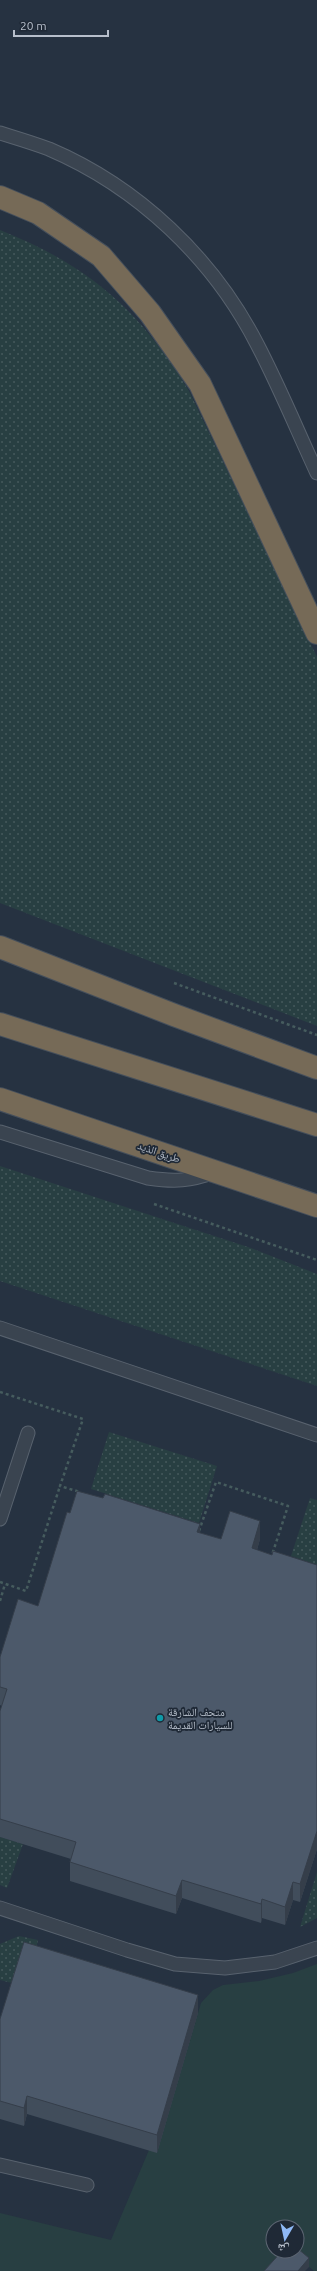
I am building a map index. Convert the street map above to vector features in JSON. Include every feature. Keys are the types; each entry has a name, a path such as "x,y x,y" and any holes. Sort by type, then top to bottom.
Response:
{"highway":[{"path":"0,197 38,213 101,256 150,313 200,384 317,633"},
{"path":"0,947 174,1016 317,1068"},
{"path":"0,1024 317,1125"},
{"name":"طريق الذيد","path":"0,1099 317,1206"}],"lane":[{"path":"0,133 49,150 101,176 149,209 191,248 228,294 257,343 317,473"},
{"path":"0,1132 148,1178 170,1181 193,1180 216,1171"},
{"path":"0,1328 317,1435"},
{"path":"0,1519 28,1433"},
{"path":"0,1908 127,1950 175,1964 225,1968 275,1962 317,1948"},
{"path":"0,2165 87,2185"}],"path":[{"path":"148,1202 317,1260"},
{"path":"0,1392 82,1419 26,1591 0,1582"},
{"path":"192,1530 200,1532 216,1482 288,1506 272,1555 278,1557"},
{"path":"60,1486 82,1493"},
{"path":"0,1601 5,1584"}],"green space":[{"path":"0,230 60,259 86,275 109,293 131,314 170,362 189,391 317,657 317,1026 0,903"},
{"path":"0,1166 251,1248 317,1274 317,1386 0,1281"},
{"path":"109,1432 217,1466 199,1523 91,1489"},
{"path":"310,1498 317,1500 317,1565 291,1556"},
{"path":"0,1837 23,1844 7,1888 0,1885"},
{"path":"317,1872 317,1918 300,1927"},
{"path":"19,1936 38,1940 36,1949 16,1984 0,1980 0,1944"},
{"path":"317,1964 317,2271 314,2271 300,2259 305,2259 305,2219 265,2219 265,2259 282,2259 271,2271 0,2271 0,2213 111,2240 149,2150 157,2152 201,2003 213,1990 223,1985 259,1981 293,1973"}],"building":[{"name":"متحف الشارقة للسيارات القديمة","path":"77,1491 103,1498 105,1494 200,1524 197,1532 221,1539 230,1511 260,1521 252,1548 272,1555 273,1551 317,1565 317,1831 300,1884 293,1882 285,1907 262,1899 261,1904 182,1880 176,1896 70,1862 76,1842 0,1819 0,1711 7,1689 0,1687 0,1657 18,1599 38,1606 67,1512 70,1513"},
{"path":"24,1942 198,1995 157,2135 27,2096 24,2108 0,2101 0,2019"},
{"path":"305,2255 309,2258 298,2271 264,2271 275,2259 305,2259"}],"place":[{"name":"متحف الشارقة للسيارات القديمة","path":"160,1718"}]}
